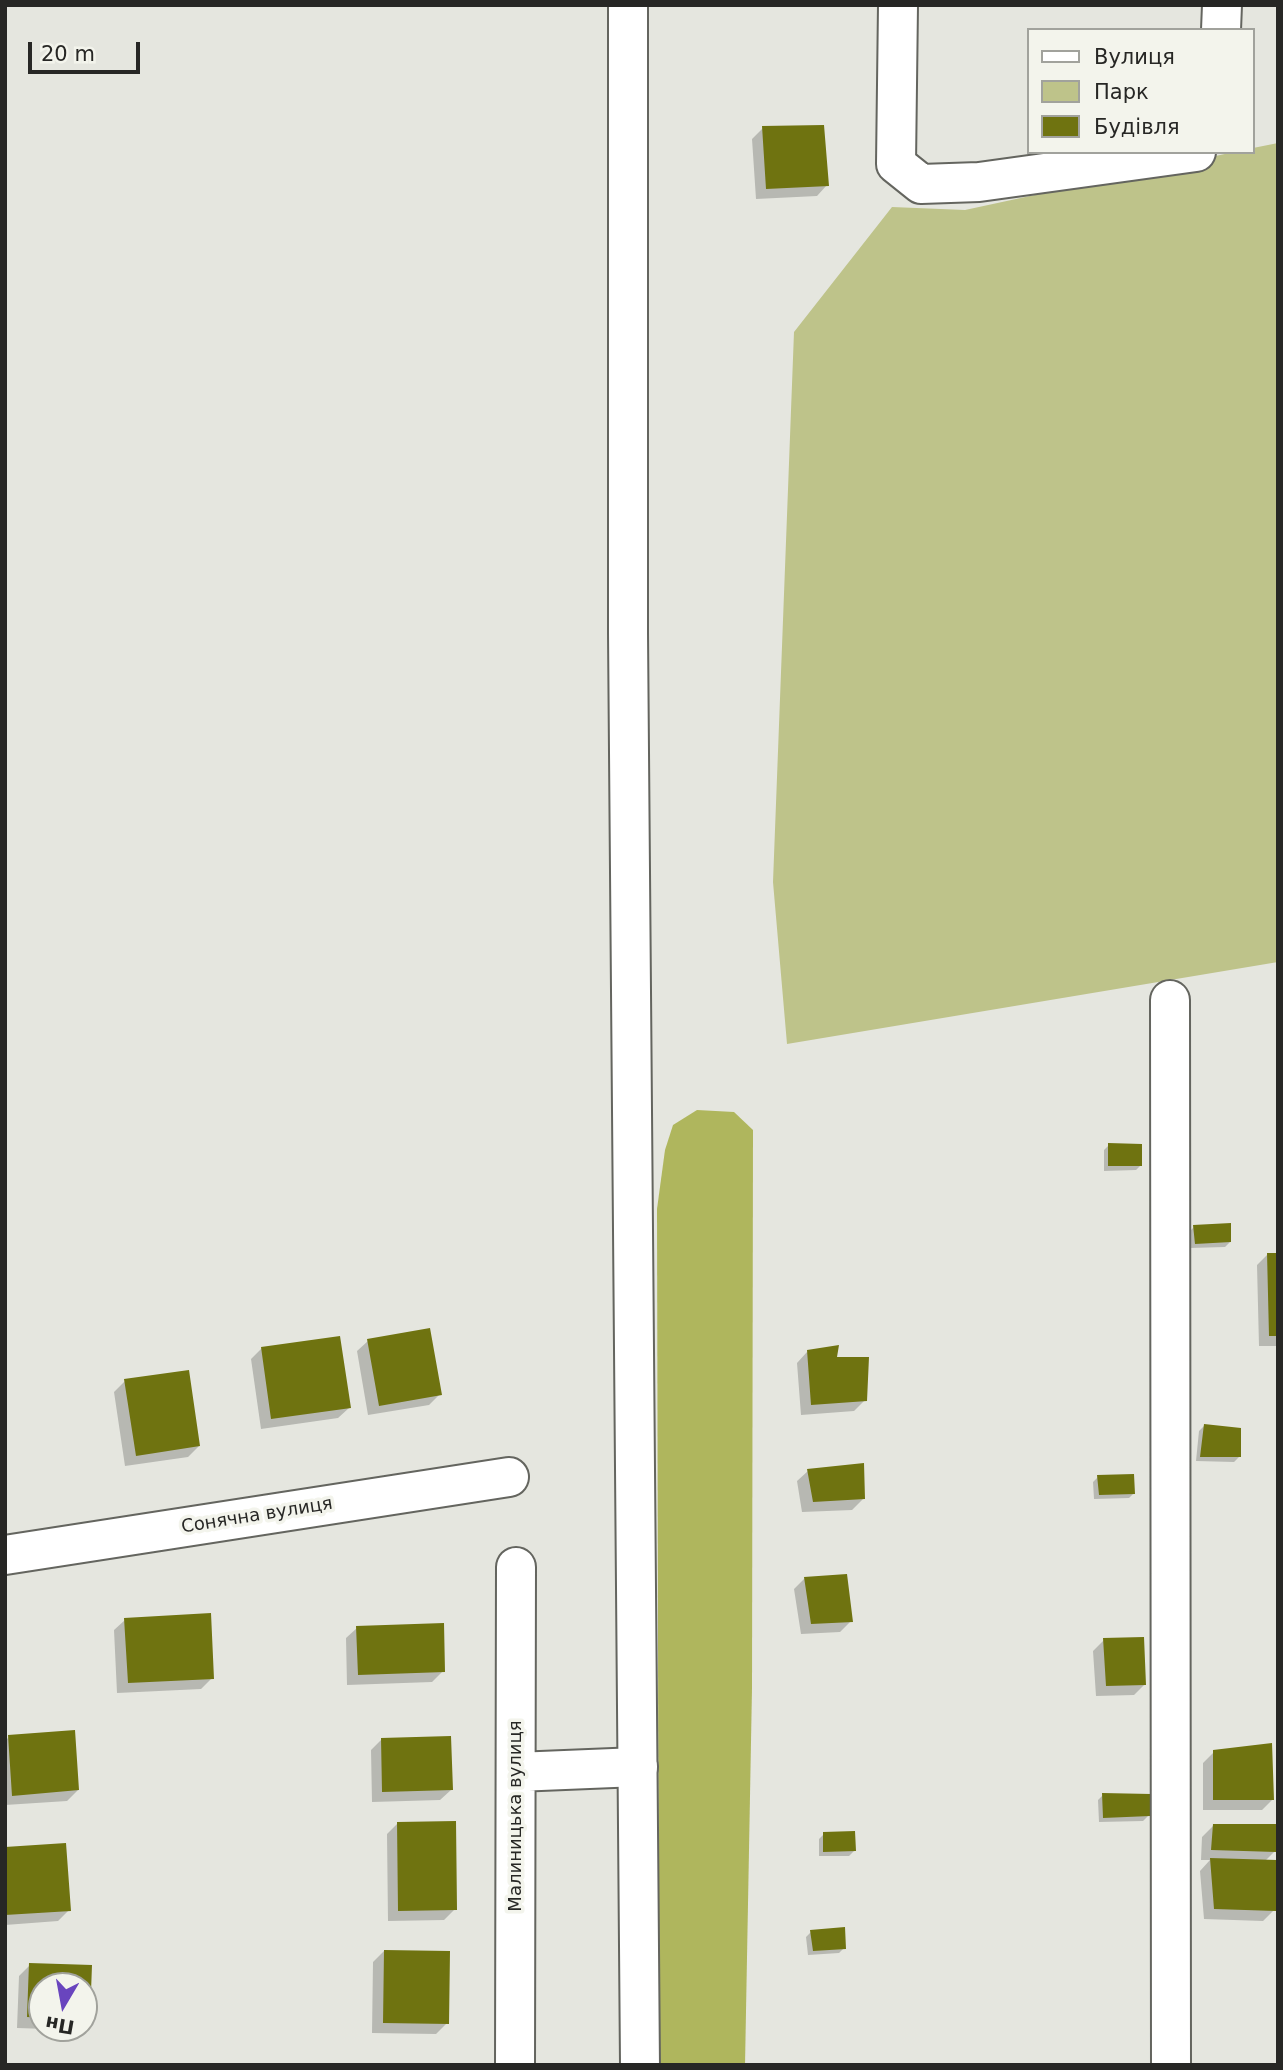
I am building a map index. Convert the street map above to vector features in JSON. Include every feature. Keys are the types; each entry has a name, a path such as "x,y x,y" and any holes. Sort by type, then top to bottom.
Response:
{"street":[{"path":"628,5 628,633 640,2065"},
{"path":"898,5 896,164 921,184 979,182 1182,154"},
{"path":"1221,28 1222,5"},
{"path":"1170,1000 1171,2065"},
{"name":"Сонячна вулиця","path":"5,1556 509,1477"},
{"name":"Малиницька вулиця","path":"515,2065 516,1567"},
{"path":"516,1772 638,1767"}],"green space":[{"path":"1278,143 1278,962 787,1044 773,882 794,332 892,207 965,210 1225,154 1255,154 1255,148"},
{"path":"697,1110 734,1112 753,1130 752,1688 745,2065 659,2065 657,1209 665,1150 673,1125"}],"building":[{"path":"824,125 829,186 766,189 762,126"},
{"path":"1108,1143 1142,1144 1142,1166 1108,1166"},
{"path":"1231,1223 1231,1242 1195,1244 1193,1225"},
{"path":"1267,1253 1278,1253 1278,1336 1269,1336"},
{"path":"430,1328 442,1395 379,1406 367,1339"},
{"path":"340,1336 351,1408 271,1419 261,1347"},
{"path":"839,1345 837,1357 869,1357 867,1401 811,1405 807,1350"},
{"path":"189,1370 200,1446 136,1456 124,1379"},
{"path":"1204,1424 1241,1428 1241,1457 1200,1457"},
{"path":"864,1463 865,1499 813,1502 807,1469"},
{"path":"1134,1474 1135,1494 1099,1495 1097,1475"},
{"path":"847,1574 853,1622 811,1624 804,1577"},
{"path":"211,1613 214,1679 128,1683 124,1618"},
{"path":"444,1623 445,1672 358,1675 356,1626"},
{"path":"1144,1637 1146,1685 1106,1686 1103,1638"},
{"path":"75,1730 79,1790 12,1796 8,1735"},
{"path":"451,1736 453,1790 382,1792 381,1738"},
{"path":"1272,1743 1274,1800 1213,1800 1213,1750"},
{"path":"1102,1793 1151,1794 1150,1816 1103,1818"},
{"path":"456,1821 457,1910 398,1911 397,1822"},
{"path":"1213,1824 1278,1824 1276,1852 1211,1850"},
{"path":"855,1831 856,1851 823,1852 823,1832"},
{"path":"66,1843 71,1911 5,1915 5,1847"},
{"path":"1210,1858 1277,1860 1276,1911 1214,1909"},
{"path":"845,1927 846,1949 813,1951 810,1930"},
{"path":"384,1950 450,1951 449,2024 383,2023"},
{"path":"29,1963 92,1965 92,1972 29,1972"}]}
